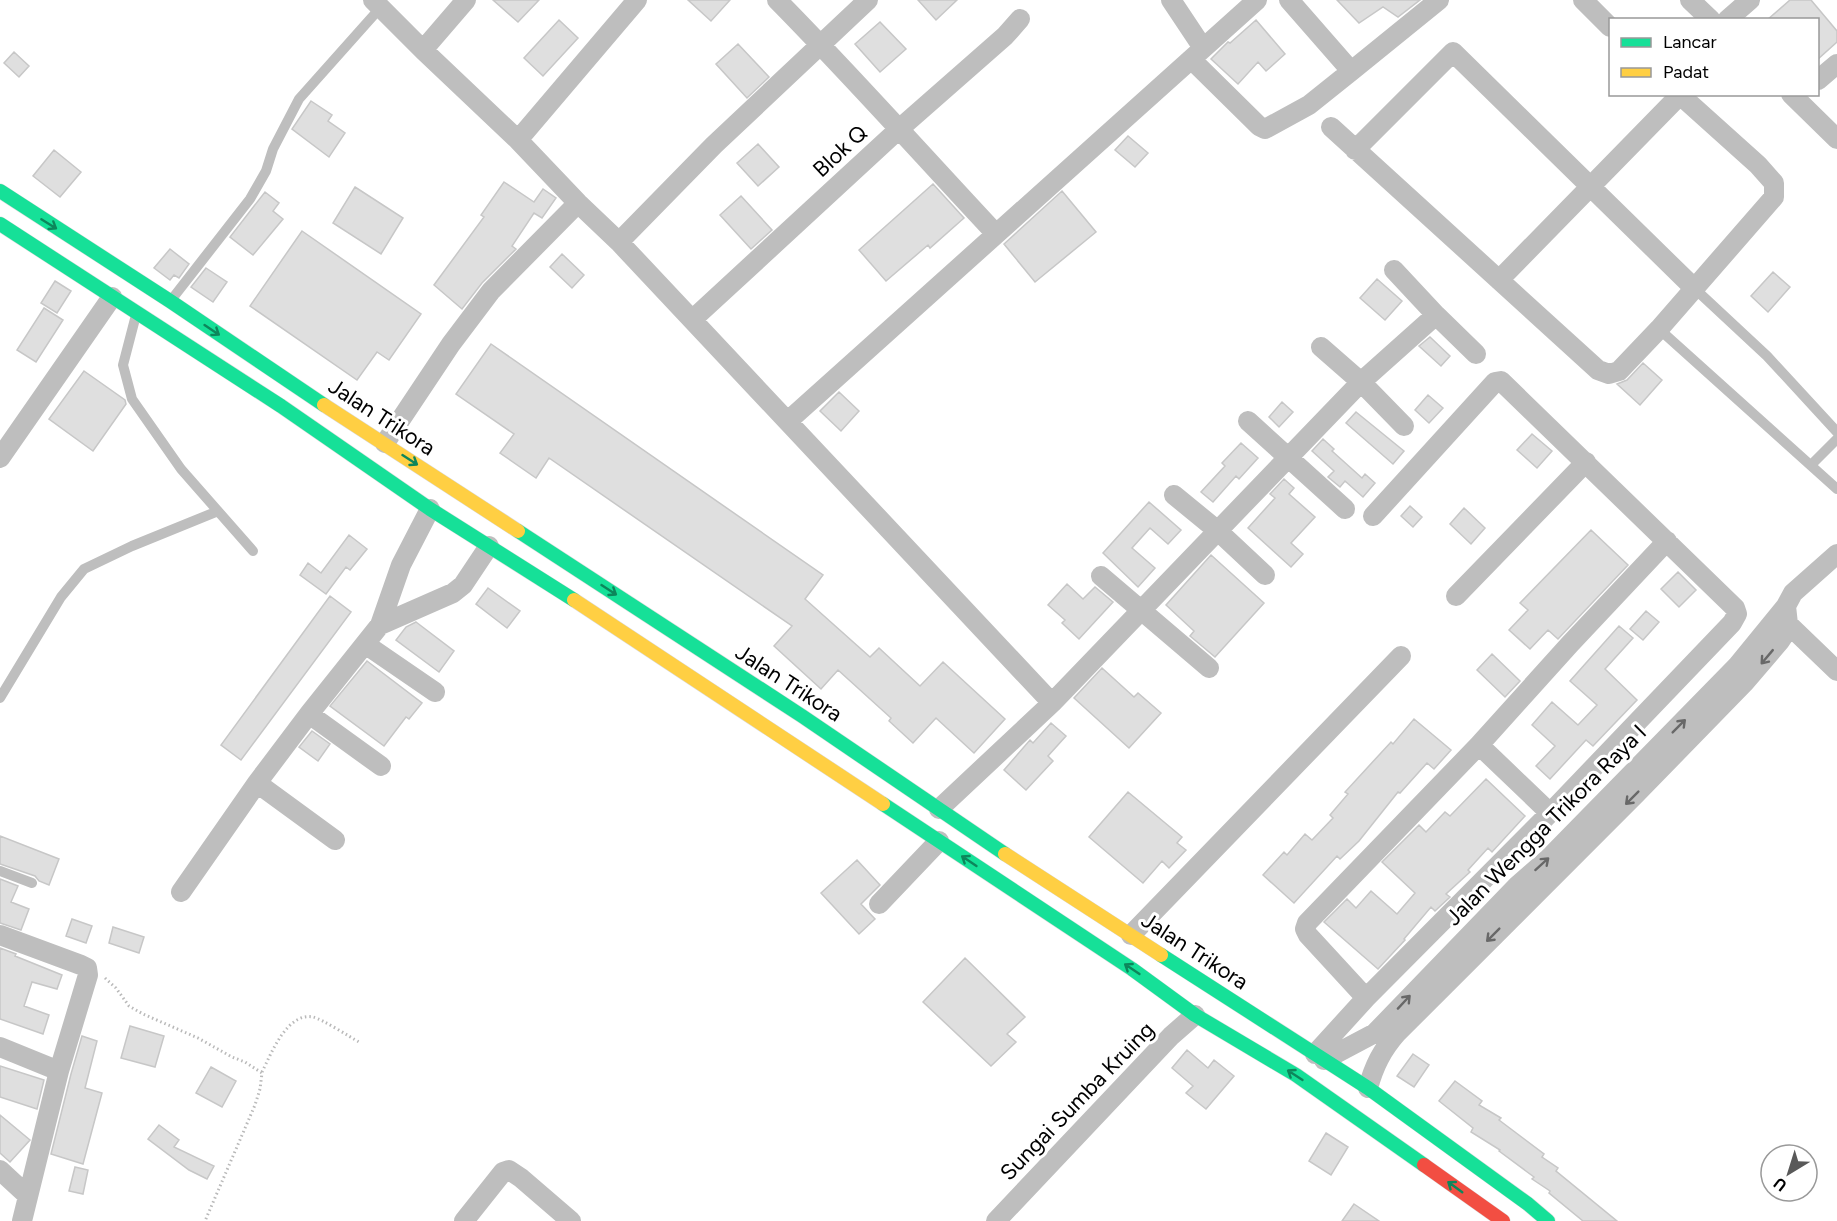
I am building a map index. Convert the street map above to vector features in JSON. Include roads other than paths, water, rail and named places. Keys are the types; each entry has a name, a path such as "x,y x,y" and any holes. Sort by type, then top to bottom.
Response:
{"main road":[{"name":"Jalan Trikora","path":"0,191 802,716 972,833 1368,1088 1548,1221"},
{"name":"Jalan Trikora","path":"0,224 281,406 430,509 576,602 939,841 1132,969 1195,1014 1296,1075 1503,1221"},
{"path":"522,568 532,557 534,540"},
{"path":"576,602 574,587 586,575"}],"street":[{"path":"423,50 466,0"},
{"path":"518,140 637,0"},
{"path":"777,0 996,234"},
{"path":"620,242 714,145 868,0"},
{"path":"1171,0 1197,53 1259,126 1265,129 1309,105 1439,0"},
{"path":"788,421 1257,0"},
{"path":"1289,0 1345,64 1349,73"},
{"path":"1583,0 1609,25"},
{"path":"1690,0 1709,18"},
{"path":"1729,18 1750,0"},
{"path":"381,2 423,50 518,140 578,203 620,242 1052,703"},
{"name":"Blok Q","path":"693,319 898,130 1005,36 1020,19"},
{"path":"1355,150 1453,52 1694,288"},
{"path":"1819,79 1837,64"},
{"path":"1499,280 1678,96"},
{"path":"1331,127 1598,370 1609,374 1619,370 1659,329 1774,197 1774,183 1758,165 1680,96"},
{"path":"1796,96 1837,139"},
{"path":"385,443 451,344 491,291 578,203"},
{"path":"1394,270 1476,354"},
{"path":"0,458 7,433 112,297"},
{"path":"939,809 1052,703 1361,382 1436,315"},
{"path":"1321,347 1361,382 1404,426"},
{"path":"1320,1057 1366,998 1550,813 1737,614 1735,608 1501,381 1495,382 1373,516"},
{"path":"1248,420 1345,509"},
{"path":"1456,596 1586,462"},
{"path":"1174,495 1218,531 1264,575"},
{"path":"181,892 257,783 380,626 403,559 430,509"},
{"path":"1366,998 1308,935 1305,929 1307,923 1479,745 1667,541"},
{"path":"380,626 453,593 463,585 489,546"},
{"name":"Jalan Wengga Trikora Raya I","path":"1368,1088 1381,1038 1518,885 1549,858 1784,616 1793,593 1837,554"},
{"path":"1101,576 1209,668"},
{"path":"1784,616 1837,671"},
{"path":"366,644 435,692"},
{"path":"1131,935 1401,656"},
{"path":"309,714 381,766"},
{"path":"1479,745 1550,813"},
{"path":"257,783 335,840"},
{"path":"879,904 939,841"},
{"path":"0,934 87,968 88,975 59,1071 22,1221"},
{"name":"Sungai Sumba Kruing","path":"996,1221 1171,1036 1195,1014"},
{"name":"Jalan Wengga Trikora Raya I","path":"1320,1057 1381,1038"},
{"path":"0,1047 59,1071"},
{"path":"0,1170 28,1196"},
{"path":"464,1221 503,1172 509,1170 571,1221"}],"lane":[{"path":"170,301 250,199 300,99 381,2"},
{"path":"1694,288 1767,356 1837,432"},
{"path":"137,312 123,365 132,399 181,469 253,551"},
{"path":"1659,329 1837,489"},
{"path":"1811,465 1837,439"},
{"path":"0,698 61,597 84,568 218,511"},
{"path":"0,871 32,883"}]}
